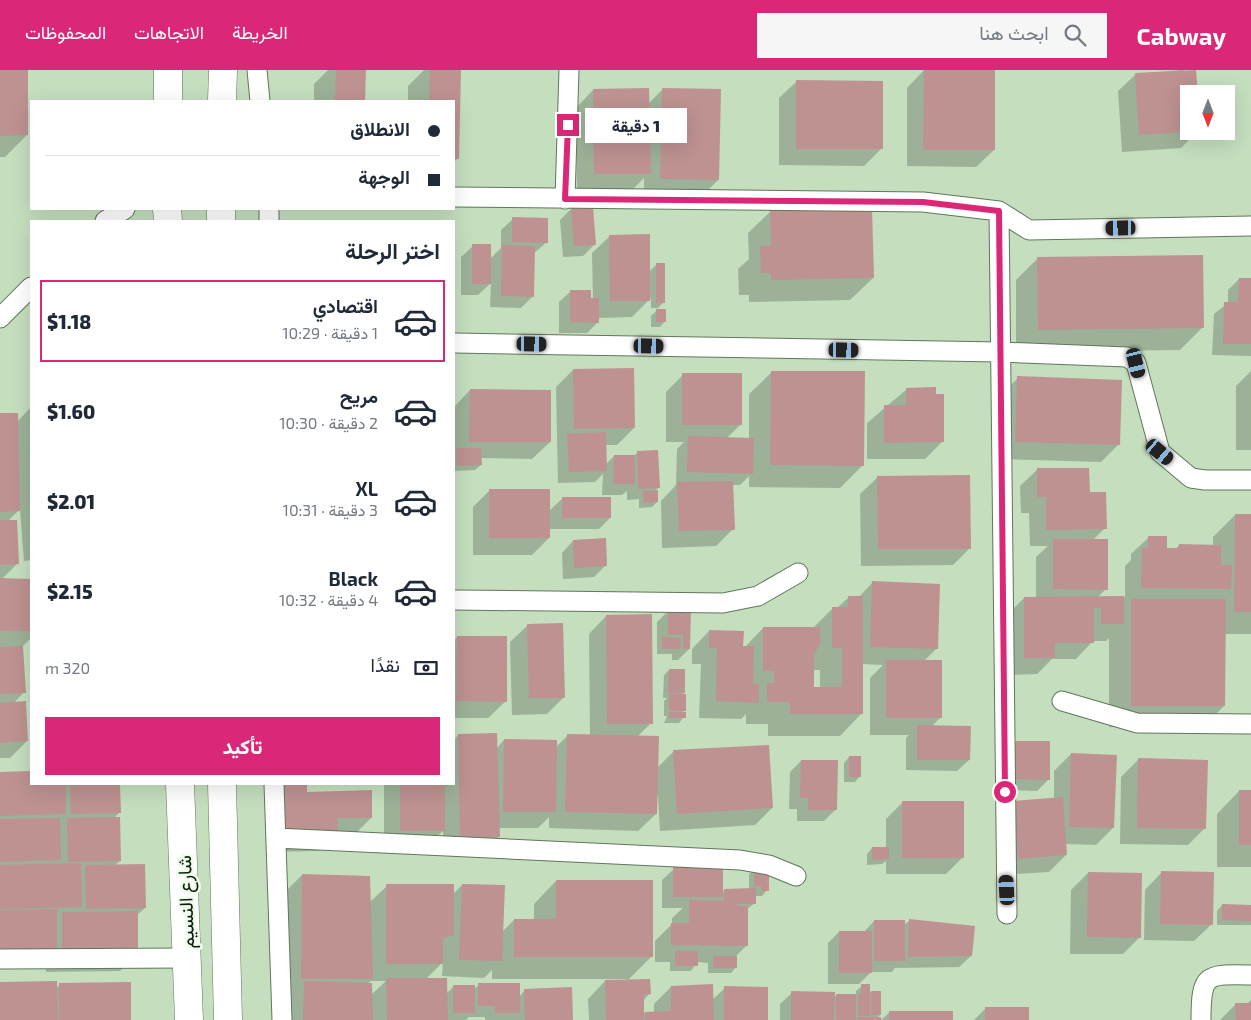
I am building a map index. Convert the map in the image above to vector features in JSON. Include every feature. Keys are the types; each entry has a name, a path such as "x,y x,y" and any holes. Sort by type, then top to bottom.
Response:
{"street":[{"path":"168,70 168,100"},
{"path":"222,100 223,70"},
{"path":"257,70 260,100"},
{"path":"565,199 569,70"},
{"path":"455,197 923,202 999,211 1029,230 1251,226"},
{"path":"107,220 123,210"},
{"path":"999,211 1007,914"},
{"path":"0,318 30,288"},
{"path":"455,343 1000,352 1133,359 1160,452 1191,478 1205,480 1251,480"},
{"path":"455,600 723,603 758,596 798,573"},
{"path":"1062,701 1091,712 1137,723 1251,724"},
{"name":"شارع النسيم","path":"180,785 189,1020"},
{"name":"شارع النسيم","path":"222,785 228,1020"},
{"path":"274,785 282,1020"},
{"path":"276,838 740,860 769,865 796,876"},
{"path":"0,958 187,958"},
{"path":"1201,1020 1201,990 1206,980 1219,974 1251,975"}],"building":[{"path":"0,70 28,70 28,135 0,136"},
{"path":"336,70 366,70 365,100 335,100"},
{"path":"430,70 461,70 459,159 455,159 455,100 429,100"},
{"path":"924,70 995,70 995,150 923,150"},
{"path":"1196,70 1197,85 1180,85 1180,133 1139,135 1135,73"},
{"path":"796,80 883,81 883,149 796,149"},
{"path":"649,88 651,174 594,174 593,89"},
{"path":"662,88 721,89 719,180 660,179"},
{"path":"593,206 596,245 574,246 571,208"},
{"path":"872,208 874,278 771,280 771,273 761,273 760,246 771,246 770,209"},
{"path":"512,217 548,218 548,243 512,242"},
{"path":"650,234 650,301 610,301 609,235"},
{"path":"472,244 491,244 491,284 472,284"},
{"path":"502,245 535,246 534,297 501,296"},
{"path":"1203,255 1204,328 1038,330 1037,257"},
{"path":"656,263 665,263 665,303 656,303"},
{"path":"1239,278 1251,278 1251,344 1223,344 1224,302 1238,302"},
{"path":"570,290 591,290 591,298 599,298 599,323 570,322"},
{"path":"656,309 666,309 666,322 656,322"},
{"path":"634,368 635,428 574,429 573,369"},
{"path":"771,371 865,371 864,466 770,465"},
{"path":"682,373 742,373 742,425 682,425"},
{"path":"1017,376 1122,380 1120,445 1015,442"},
{"path":"936,387 936,394 944,394 944,442 884,443 884,405 906,405 906,388"},
{"path":"470,389 551,390 551,442 469,442"},
{"path":"0,413 18,413 20,511 0,512"},
{"path":"606,432 607,471 569,472 567,434"},
{"path":"688,436 754,438 753,474 687,472"},
{"path":"456,448 481,448 482,465 457,466"},
{"path":"658,450 660,488 638,489 637,451"},
{"path":"614,455 635,455 635,484 613,484"},
{"path":"1037,468 1089,468 1090,492 1106,492 1107,529 1046,530 1046,497 1037,497"},
{"path":"970,475 971,549 878,549 877,476"},
{"path":"733,481 735,530 679,531 677,482"},
{"path":"489,489 550,489 550,538 489,538"},
{"path":"658,490 658,502 644,503 643,491"},
{"path":"562,497 611,497 611,518 562,518"},
{"path":"1235,514 1251,514 1251,612 1234,612"},
{"path":"0,520 17,520 19,564 0,565"},
{"path":"1148,536 1167,536 1167,548 1178,548 1179,544 1221,545 1221,565 1232,565 1231,589 1141,588 1142,548 1148,548"},
{"path":"606,538 607,566 574,568 573,540"},
{"path":"1053,539 1108,539 1108,590 1053,589"},
{"path":"0,578 30,579 30,631 0,631"},
{"path":"872,581 940,584 938,649 870,647"},
{"path":"848,596 863,596 863,714 790,714 790,702 767,702 767,683 774,683 774,671 763,671 763,627 820,627 820,644 814,654 814,687 842,687 842,648 832,648 832,607 848,607"},
{"path":"1124,596 1124,624 1101,624 1101,608 1094,608 1094,643 1055,643 1055,658 1024,658 1024,597"},
{"path":"1131,599 1226,599 1225,706 1131,706"},
{"path":"668,609 691,609 690,649 683,649 683,635 668,635"},
{"path":"652,614 653,724 607,724 606,615"},
{"path":"563,623 565,698 529,698 527,624"},
{"path":"709,630 744,631 743,646 754,646 753,684 759,684 759,703 716,701 717,648 709,648"},
{"path":"457,636 507,636 507,702 456,701"},
{"path":"662,637 681,638 680,649 662,649"},
{"path":"23,646 26,693 0,694 0,647"},
{"path":"886,660 942,660 942,718 886,718"},
{"path":"669,669 685,669 685,693 668,693"},
{"path":"669,694 686,694 686,711 669,711"},
{"path":"26,701 28,741 0,743 0,703"},
{"path":"669,712 686,712 686,718 669,718"},
{"path":"917,725 971,726 970,760 917,760"},
{"path":"497,733 500,837 460,838 458,734"},
{"path":"567,734 659,736 657,814 565,812"},
{"path":"504,739 557,740 556,812 503,812"},
{"path":"1016,741 1050,741 1050,780 1015,779"},
{"path":"769,745 773,808 677,814 673,750"},
{"path":"1071,753 1117,755 1114,828 1069,827"},
{"path":"849,756 861,756 861,777 849,777"},
{"path":"1138,758 1208,760 1206,829 1137,828"},
{"path":"801,760 838,760 837,810 808,810 808,798 800,798"},
{"path":"30,771 30,785 66,785 66,814 0,816 0,772"},
{"path":"70,785 120,785 121,813 71,814"},
{"path":"285,785 307,785 307,792 372,790 372,818 337,818 338,834 286,835"},
{"path":"400,785 445,785 445,831 400,831"},
{"path":"1239,790 1251,790 1251,845 1239,845"},
{"path":"1063,797 1067,855 1018,859 1014,801"},
{"path":"902,801 964,801 964,858 902,858"},
{"path":"120,817 121,861 68,862 67,818"},
{"path":"60,818 61,860 0,862 0,819"},
{"path":"872,847 889,847 889,859 872,860"},
{"path":"81,863 82,907 0,909 0,865"},
{"path":"145,864 146,908 86,909 85,865"},
{"path":"673,867 723,867 723,897 673,897"},
{"path":"754,867 769,867 769,891 761,891 761,886 754,886"},
{"path":"1161,871 1214,872 1213,925 1160,924"},
{"path":"1088,872 1142,873 1141,938 1087,937"},
{"path":"302,874 370,876 373,979 301,979"},
{"path":"556,880 653,880 653,957 514,957 514,919 556,919"},
{"path":"386,884 454,884 454,935 443,938 443,964 386,964"},
{"path":"462,884 505,885 502,961 459,960"},
{"path":"756,888 756,904 737,904 737,906 748,906 748,946 671,945 671,923 689,923 689,900 724,901 724,889"},
{"path":"1222,904 1251,905 1251,921 1222,920"},
{"path":"57,909 57,952 0,952 0,910"},
{"path":"138,911 138,954 62,955 62,912"},
{"path":"909,919 975,926 972,956 908,957"},
{"path":"874,920 905,920 905,961 874,961"},
{"path":"839,931 872,931 872,973 839,973"},
{"path":"675,951 698,951 698,966 675,966"},
{"path":"713,956 737,956 737,968 713,968"},
{"path":"386,978 447,978 448,1020 387,1020"},
{"path":"650,979 651,994 644,995 644,1020 606,1020 605,980"},
{"path":"57,981 58,1020 0,1020 0,982"},
{"path":"304,981 372,983 373,1020 303,1020"},
{"path":"131,982 131,1020 59,1020 59,983"},
{"path":"478,983 520,983 520,1013 495,1013 495,1006 478,1006"},
{"path":"713,984 714,1020 645,1020 645,1012 671,1011 671,986"},
{"path":"861,984 870,984 870,1016 858,1016 858,994 861,994"},
{"path":"453,985 475,985 475,1013 453,1013"},
{"path":"724,986 768,987 768,1020 724,1020"},
{"path":"572,987 573,1020 525,1020 524,989"},
{"path":"791,991 835,992 834,1020 791,1020"},
{"path":"871,991 881,991 881,1015 871,1015"},
{"path":"836,994 856,994 856,1020 836,1020"},
{"path":"1235,1003 1251,1003 1251,1020 1236,1020"},
{"path":"985,1007 1029,1007 1029,1020 985,1020"},
{"path":"889,1011 953,1011 953,1020 889,1020"},
{"path":"858,1017 881,1017 881,1020 858,1020"}],"route":[{"path":"568,125 565,199 923,202 999,211 1005,792"}]}
